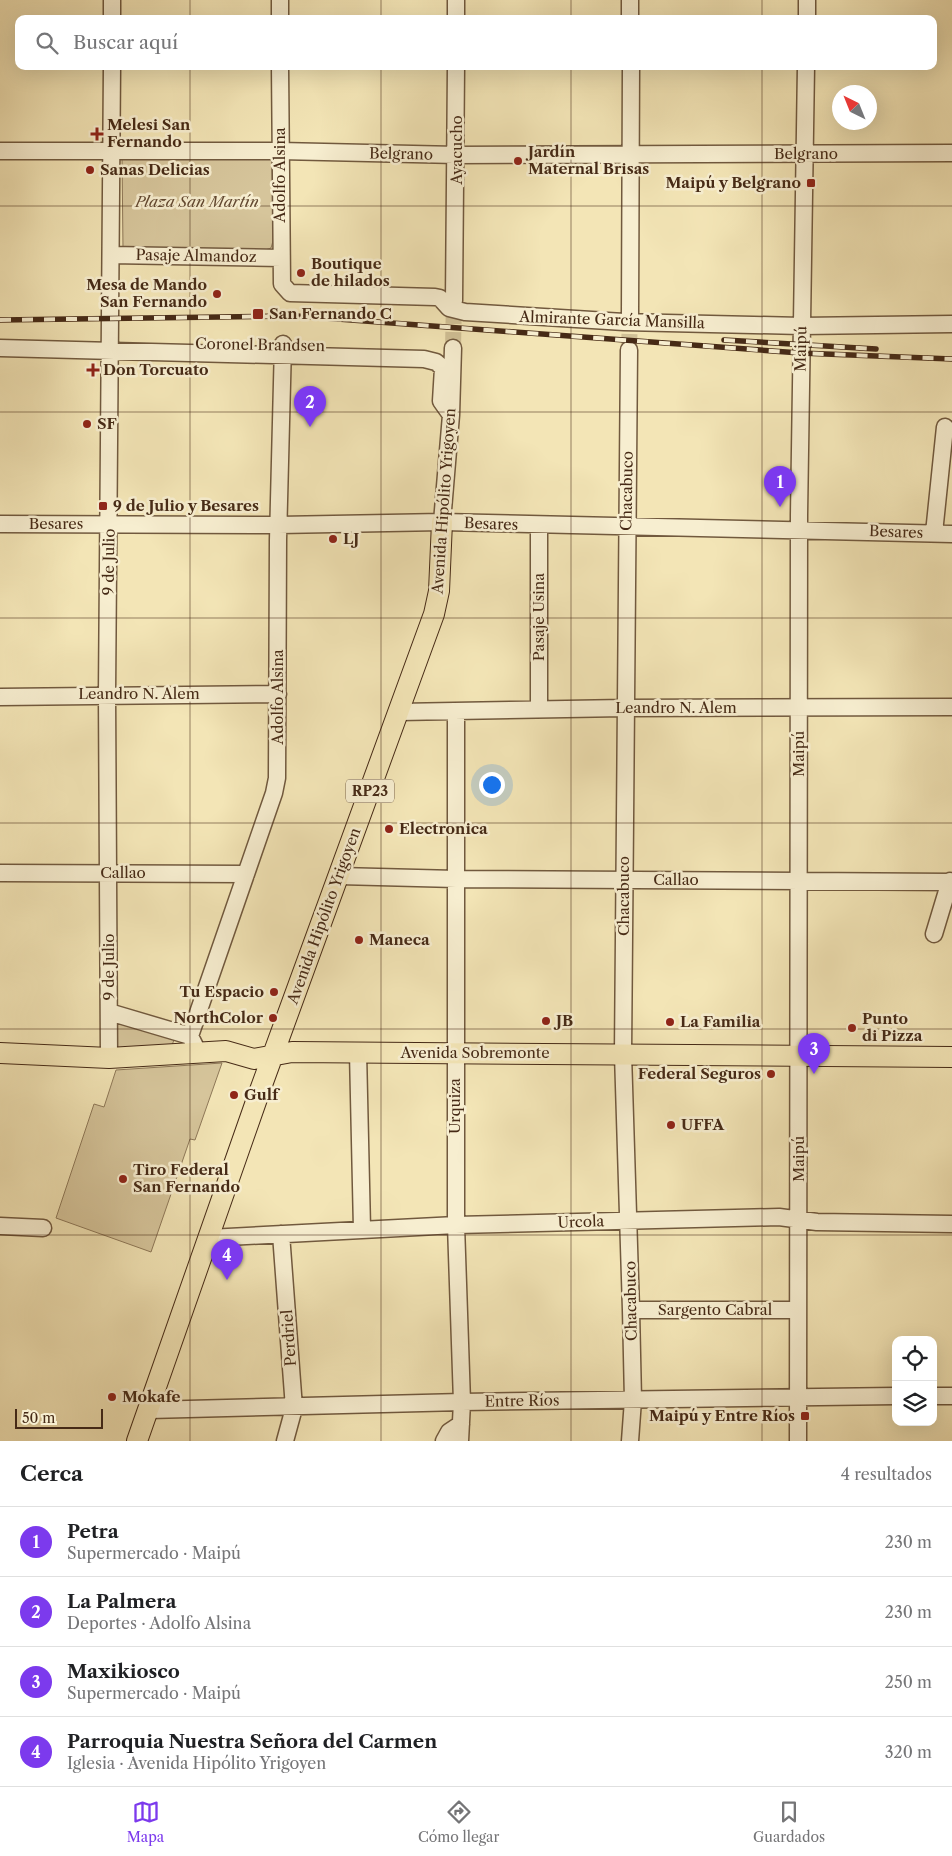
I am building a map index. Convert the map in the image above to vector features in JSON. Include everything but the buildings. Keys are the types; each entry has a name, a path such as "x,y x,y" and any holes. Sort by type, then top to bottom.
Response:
{"main road":[{"name":"Avenida Hipólito Yrigoyen","path":"138,1441 274,1055 434,614 439,591 442,522"},
{"name":"Avenida Sobremonte","path":"0,1053 109,1058 194,1044 254,1059 292,1052 798,1054 952,1057"}],"street":[{"path":"112,0 112,15"},
{"path":"280,0 280,15"},
{"path":"456,0 456,15"},
{"path":"630,0 630,15"},
{"path":"806,15 807,0"},
{"name":"9 de Julio","path":"109,1058 107,694 112,70"},
{"name":"Adolfo Alsina","path":"280,70 282,284"},
{"name":"Ayacucho","path":"455,306 464,258 456,233 456,70"},
{"path":"627,319 624,259 631,230 631,70"},
{"name":"Maipú","path":"798,1441 799,530 806,70"},
{"name":"Belgrano","path":"0,151 111,149 457,155 952,153"},
{"name":"Pasaje Almandoz","path":"111,255 281,258"},
{"name":"Almirante García Mansilla","path":"282,284 290,293 298,295 435,297 455,306 627,319 801,326 952,324"},
{"name":"Coronel Brandsen","path":"0,348 109,349 122,353 283,350 424,359 436,362 443,368 441,401 451,415"},
{"name":"Avenida Hipólito Yrigoyen","path":"442,522 451,415 453,348"},
{"name":"Adolfo Alsina","path":"194,1044 246,874 274,793 277,778 283,350"},
{"name":"Chacabuco","path":"629,350 624,708 623,1054 630,1221 633,1400 630,1441"},
{"path":"934,534 945,427"},
{"name":"Besares","path":"0,524 280,525 442,522 626,528 952,534"},
{"name":"Pasaje Usina","path":"539,525 539,709"},
{"name":"Leandro N. Alem","path":"0,697 107,694 278,694"},
{"name":"Leandro N. Alem","path":"399,712 624,708 952,707"},
{"name":"Urquiza","path":"456,711 455,1053 456,1225 462,1402 460,1441"},
{"name":"Callao","path":"0,873 246,874"},
{"name":"Callao","path":"339,876 456,879 951,881"},
{"path":"934,934 951,881"},
{"path":"109,1012 194,1044"},
{"path":"358,1052 362,1229"},
{"name":"Urcola","path":"209,1238 456,1225 779,1217 799,1221 952,1224"},
{"path":"0,1226 43,1228"},
{"name":"Perdriel","path":"281,1234 294,1408 285,1441"},
{"name":"Sargento Cabral","path":"631,1310 798,1310"},
{"name":"Entre Ríos","path":"148,1410 294,1408 462,1402 892,1396"},
{"path":"937,1396 952,1396"},
{"path":"444,1441 449,1432 461,1424"}],"green space":[{"name":"Plaza San Martín","path":"270,155 272,161 273,241 271,248 265,250 123,249 122,156"},
{"path":"116,1020 174,1040 172,1045 116,1048"},
{"name":"Tiro Federal San Fernando","path":"222,1063 195,1140 190,1139 151,1252 56,1218 94,1104 104,1107 116,1070"}],"tunnel":[{"path":"453,348 454,301"},
{"path":"629,350 630,315"}],"railway":[{"path":"0,320 297,316 800,353 952,359"},
{"path":"724,340 876,349"}],"place":[{"name":"Melesi San Fernando","path":"97,134"},
{"name":"Jardín Maternal Brisas","path":"518,161"},
{"name":"Sanas Delicias","path":"90,170"},
{"name":"Maipú y Belgrano","path":"811,183"},
{"name":"Boutique de hilados","path":"301,273"},
{"name":"Mesa de Mando San Fernando","path":"217,294"},
{"name":"San Fernando C","path":"258,314"},
{"name":"Don Torcuato","path":"93,370"},
{"name":"SF","path":"87,424"},
{"name":"La Palmera","path":"310,427"},
{"name":"9 de Julio y Besares","path":"103,506"},
{"name":"Petra","path":"780,507"},
{"name":"LJ","path":"333,539"},
{"name":"Electronica","path":"389,829"},
{"name":"Maneca","path":"359,940"},
{"name":"Tu Espacio","path":"274,992"},
{"name":"NorthColor","path":"273,1018"},
{"name":"JB","path":"546,1021"},
{"name":"La Familia","path":"670,1022"},
{"name":"Punto di Pizza","path":"852,1028"},
{"name":"Federal Seguros","path":"771,1074"},
{"name":"Maxikiosco","path":"814,1074"},
{"name":"Gulf","path":"234,1095"},
{"name":"UFFA","path":"671,1125"},
{"name":"Tiro Federal San Fernando","path":"123,1179"},
{"name":"Parroquia Nuestra Señora del Carmen","path":"227,1280"},
{"name":"Mokafe","path":"112,1397"},
{"name":"Maipú y Entre Ríos","path":"805,1416"}]}
